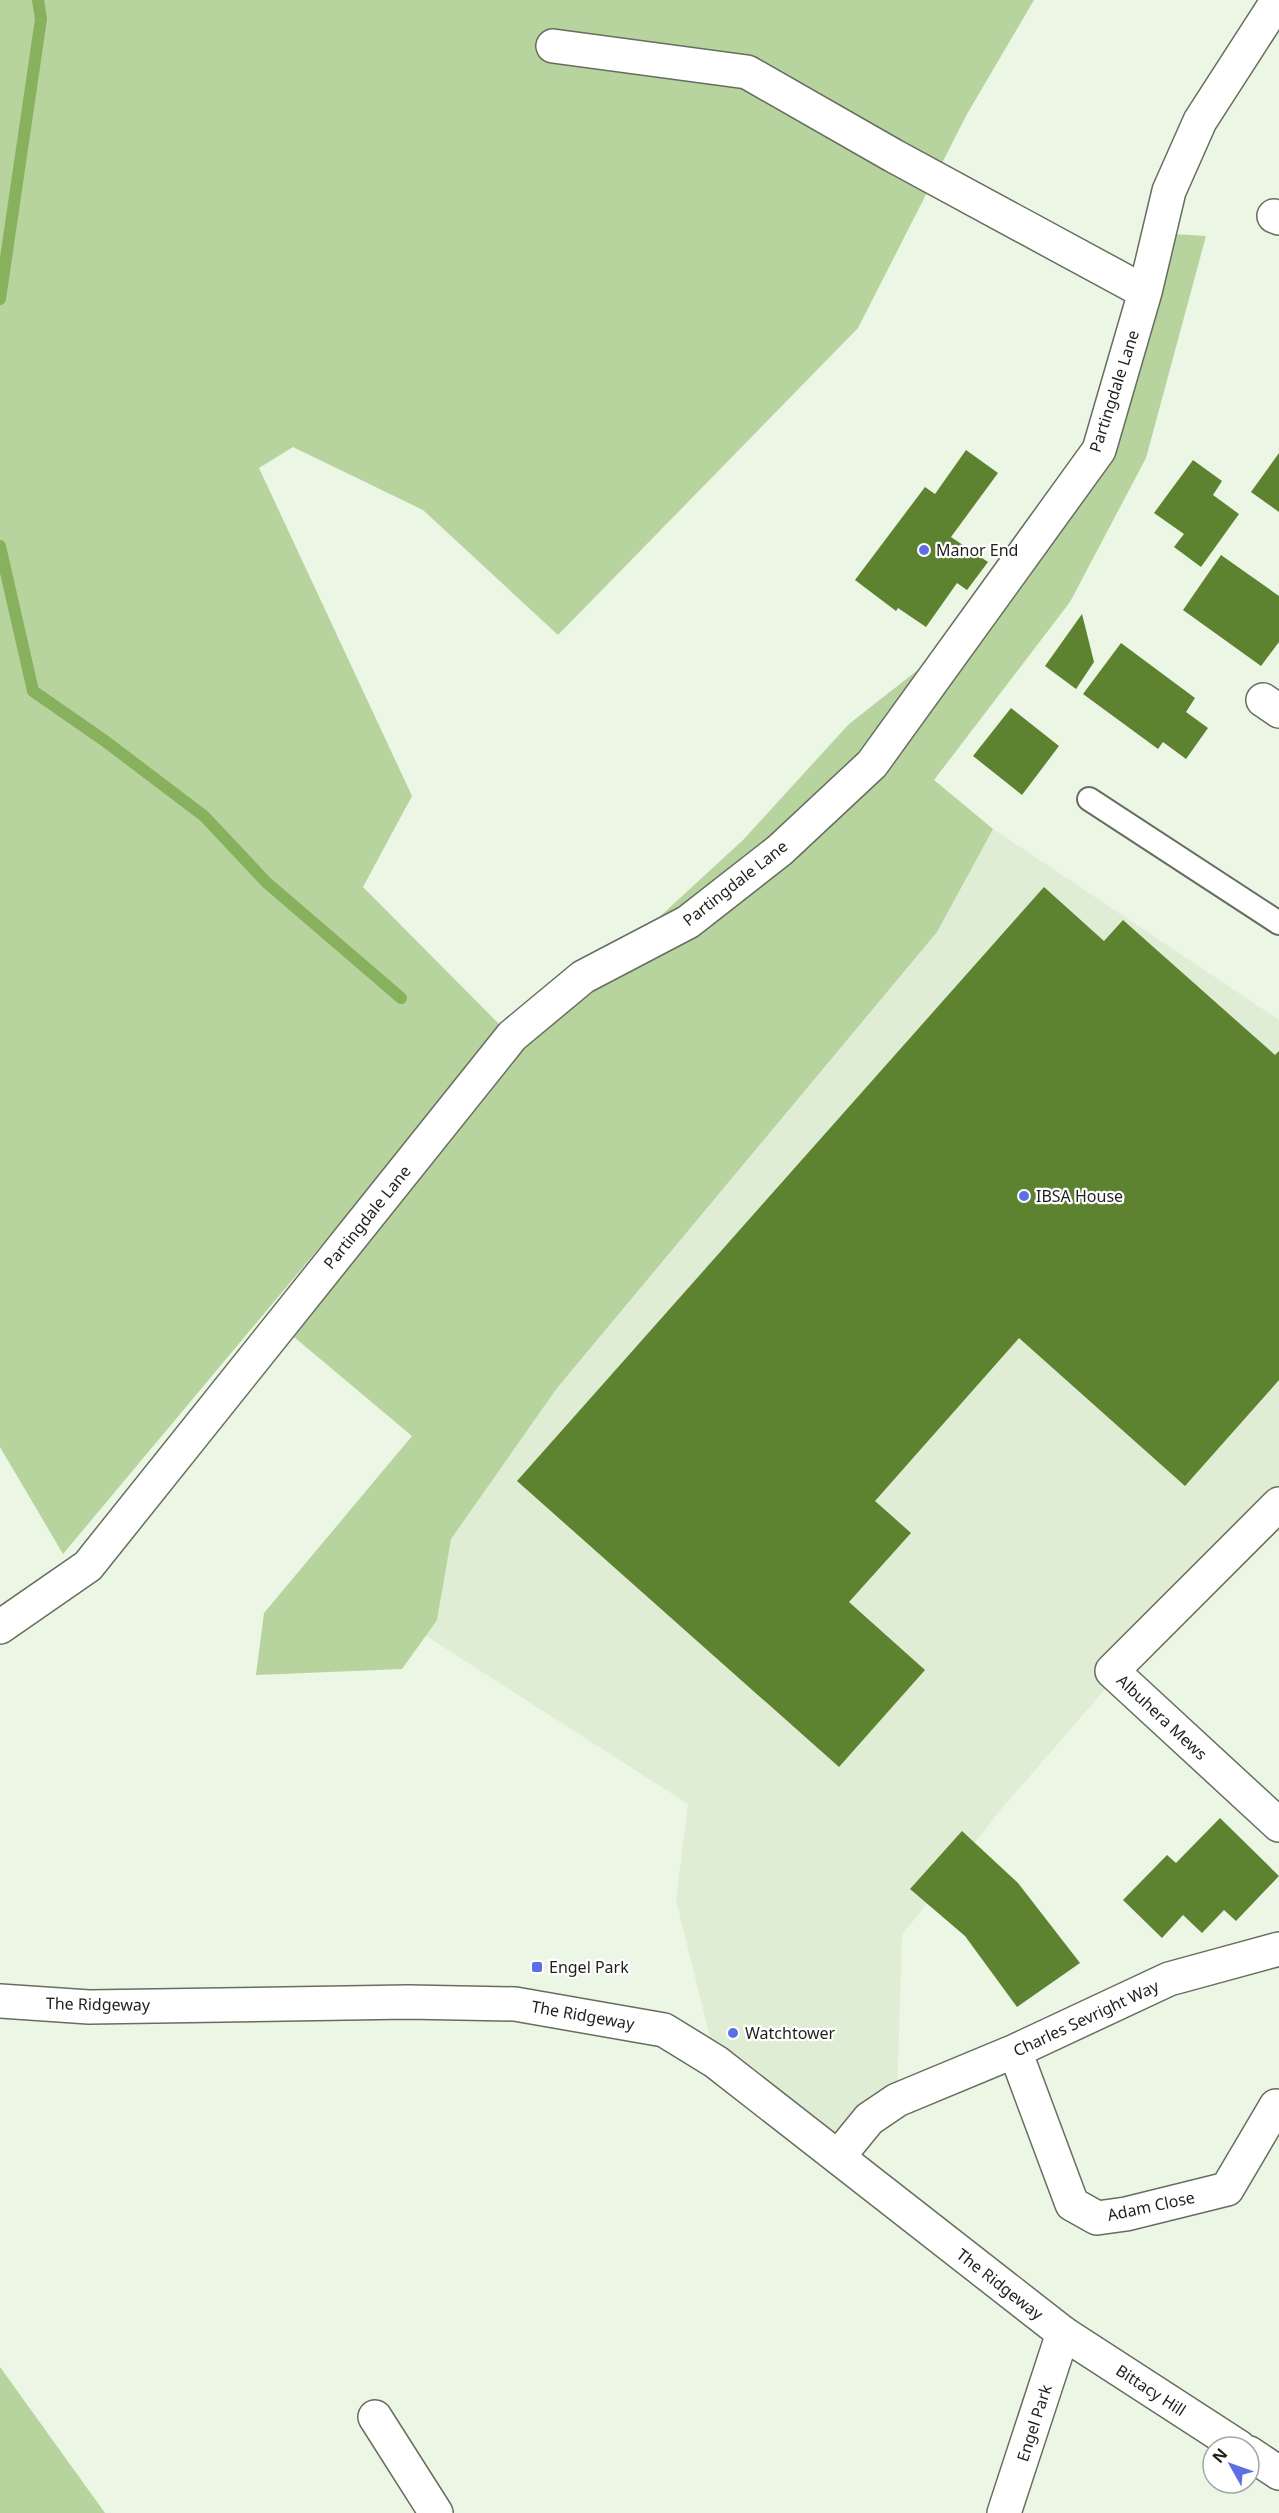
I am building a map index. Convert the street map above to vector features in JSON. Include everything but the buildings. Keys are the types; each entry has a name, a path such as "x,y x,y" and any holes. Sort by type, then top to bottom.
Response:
{"street":[{"name":"Partingdale Lane","path":"0,1627 88,1566 512,1036 583,977 688,922 780,850 872,764 1099,450 1146,292 1169,191 1200,121 1278,0"},
{"path":"553,46 747,72 894,156 1146,292"},
{"name":"Albuhera Mews","path":"1279,1504 1112,1671 1279,1825"},
{"name":"Charles Sevright Way","path":"838,2157 868,2119 897,2100 1015,2051 1169,1979 1279,1949"},
{"name":"The Ridgeway","path":"0,2001 89,2007 408,2002 515,2004 664,2030 716,2062 1063,2333"},
{"name":"Adam Close","path":"1015,2051 1072,2204 1097,2218 1126,2214 1227,2189 1276,2106"},
{"name":"Bittacy Hill","path":"1063,2333 1220,2435"},
{"name":"Engel Park","path":"1004,2513 1063,2333"},
{"path":"375,2417 436,2513"},
{"path":"1261,2461 1279,2473"}],"lane":[{"path":"1089,799 1279,923"}],"shaded area":[{"path":"993,829 1279,1020 1279,1504 1245,1528 1003,1807 902,1935 897,2100 838,2157 716,2062 676,1900 688,1804 378,1605 469,1480"}],"green space":[{"path":"0,0 1034,0 967,114 858,328 558,635 423,510 293,447 259,468 412,796 363,887 503,1028 63,1554 0,1447"},
{"path":"1172,234 1206,236 1146,458 1070,602 934,780 993,829 937,932 557,1388 451,1539 437,1620 402,1669 256,1675 264,1613 412,1436 294,1337 516,1049 743,840 849,724 933,658 1053,533"},
{"path":"0,2367 105,2513 0,2513"}],"waterway":[{"path":"0,299 41,19 38,0"},
{"path":"0,546 33,691 105,741 204,816 266,882 401,998"}],"place":[{"name":"Manor End","path":"924,550"},
{"name":"IBSA House","path":"1024,1196"},
{"name":"Engel Park","path":"537,1967"},
{"name":"Watchtower","path":"733,2033"}]}
